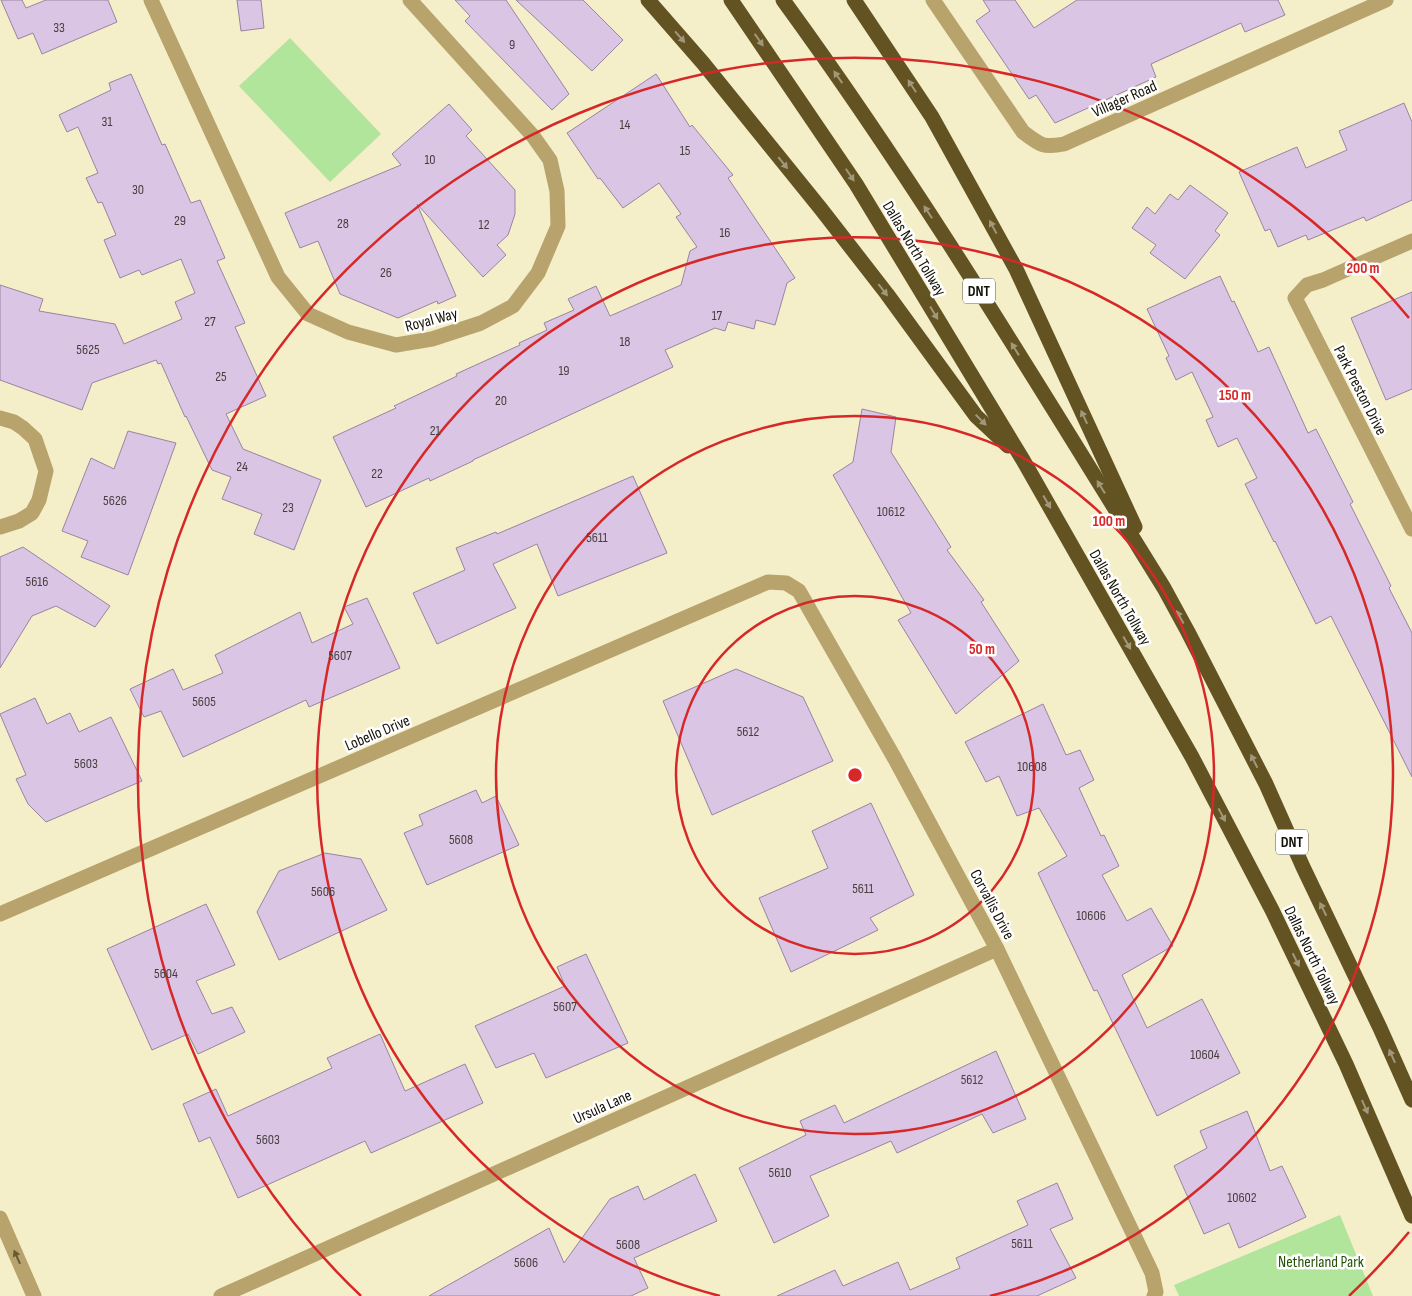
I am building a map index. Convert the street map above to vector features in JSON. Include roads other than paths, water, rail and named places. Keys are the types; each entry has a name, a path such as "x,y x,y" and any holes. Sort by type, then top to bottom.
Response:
{"highway":[{"path":"648,0 703,63 821,209 976,416 1023,460"},
{"name":"Dallas North Tollway","path":"731,0 856,184 1023,460 1192,757 1272,910 1346,1064 1412,1216"},
{"name":"Dallas North Tollway","path":"783,0 890,153 985,301 1164,588 1193,640 1266,784 1412,1100"},
{"path":"854,0 932,117 1016,269 1164,588"}],"street":[{"name":"Royal Way","path":"151,0 278,277 308,314 348,332 396,345 432,339 481,323 513,306 538,273 558,226 557,191 550,160 533,136 410,0"},
{"name":"Villager Road","path":"933,0 1022,132 1048,147 1064,144 1386,0"},
{"name":"Park Preston Drive","path":"1412,241 1323,280 1307,285 1295,298 1412,529"},
{"path":"0,418 14,422 35,440 46,471 39,500 32,513 19,521 0,527"},
{"name":"Lobello Drive","path":"0,914 768,582"},
{"name":"Corvallis Drive","path":"768,582 786,583 799,592 895,759 997,949 1152,1273 1156,1292 1154,1296"},
{"name":"Ursula Lane","path":"221,1296 997,949"},
{"path":"0,1218 34,1296"}],"park label":[{"name":"Netherland Park","path":"1321,1261"}]}
